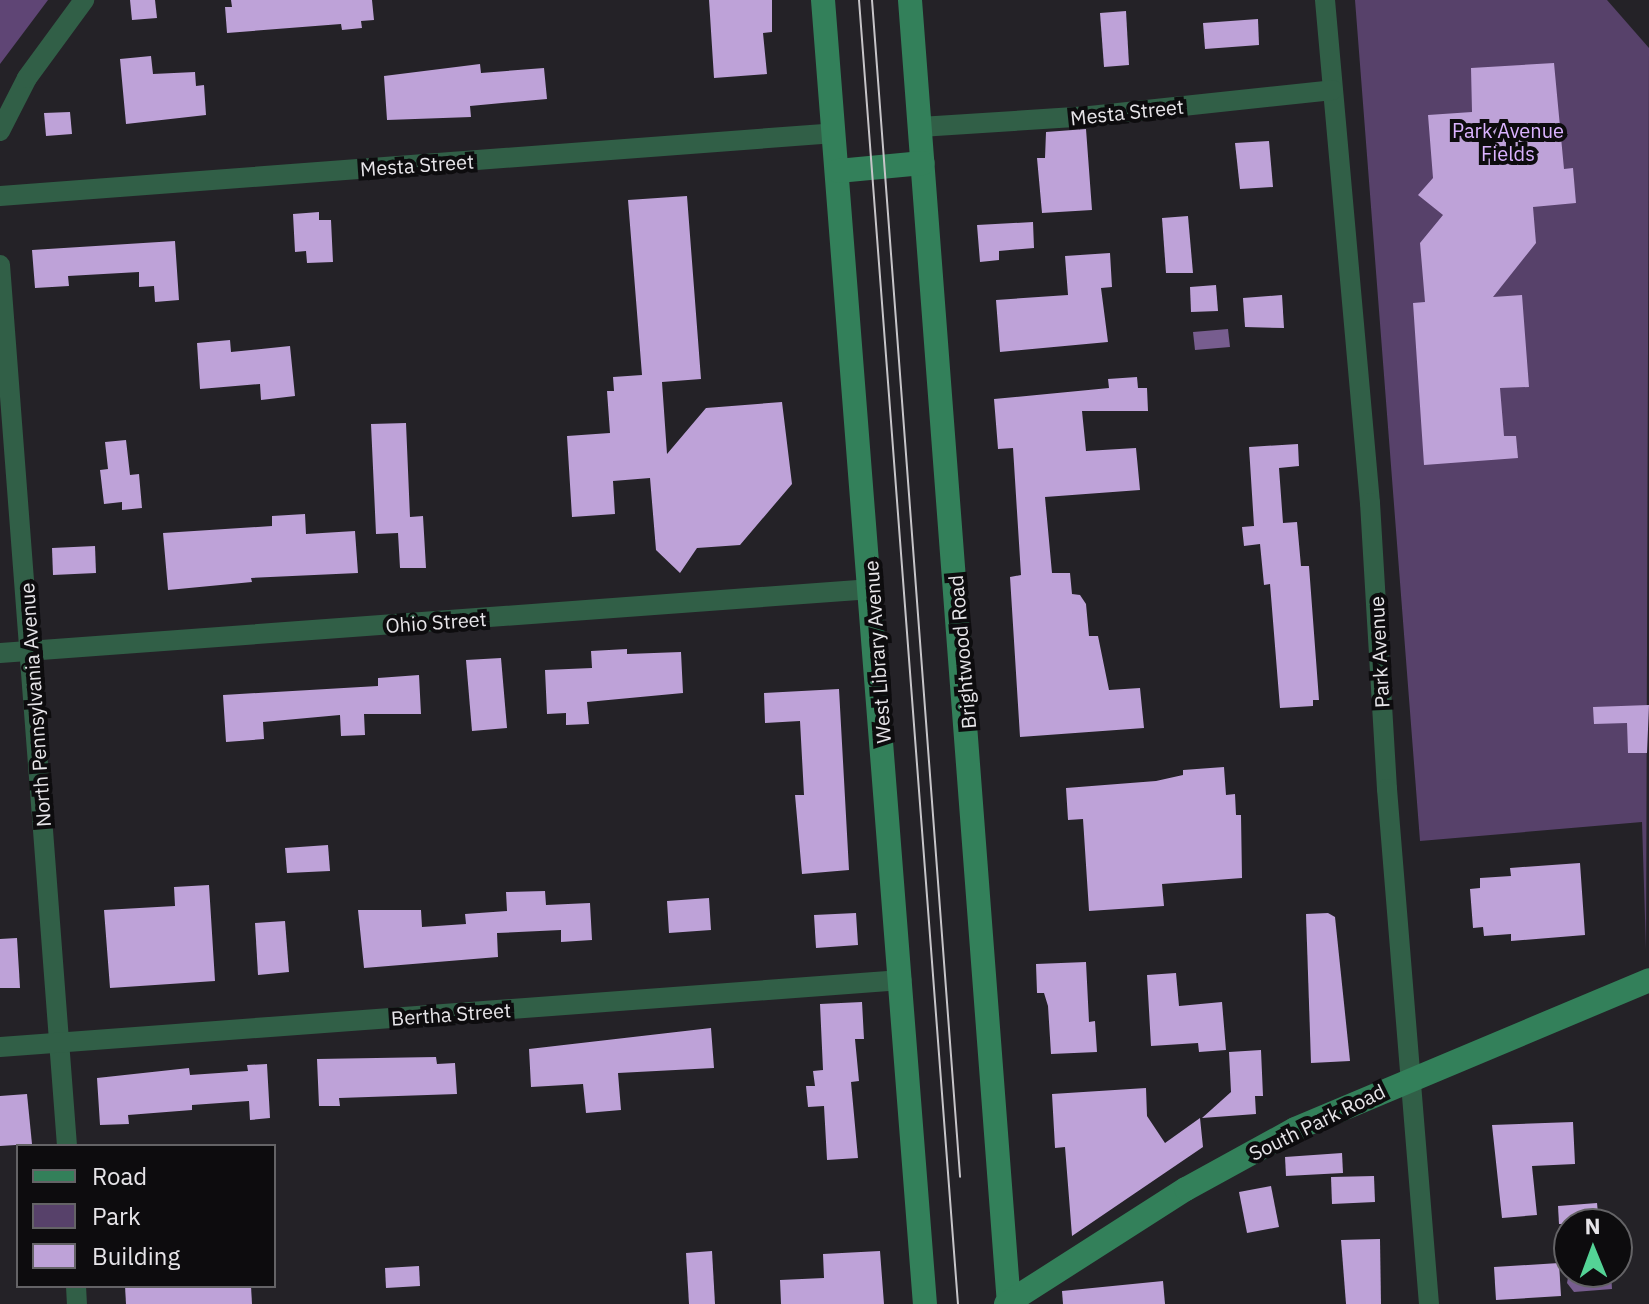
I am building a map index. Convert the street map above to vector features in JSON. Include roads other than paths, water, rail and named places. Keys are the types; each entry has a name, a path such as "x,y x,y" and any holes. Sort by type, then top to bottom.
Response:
{"street":[{"path":"0,131 27,78 84,0"},
{"name":"West Library Avenue","path":"823,0 872,589 925,1304"},
{"name":"Brightwood Road","path":"910,0 1008,1303"},
{"name":"Park Avenue","path":"1325,0 1370,503 1429,1304"},
{"name":"Mesta Street","path":"920,127 1090,116 1333,90"},
{"name":"Mesta Street","path":"0,196 835,133"},
{"path":"838,171 923,163"},
{"name":"North Pennsylvania Avenue","path":"0,265 67,1144"},
{"name":"Ohio Street","path":"0,653 872,589"},
{"name":"Bertha Street","path":"0,1047 902,980"},
{"name":"South Park Road","path":"1008,1303 1186,1189 1295,1129 1410,1077 1649,980"}],"tram line":[{"path":"859,0 958,1304"},
{"path":"872,0 960,1177"}],"park label":[{"name":"Park Avenue Fields","path":"1508,142"}]}
